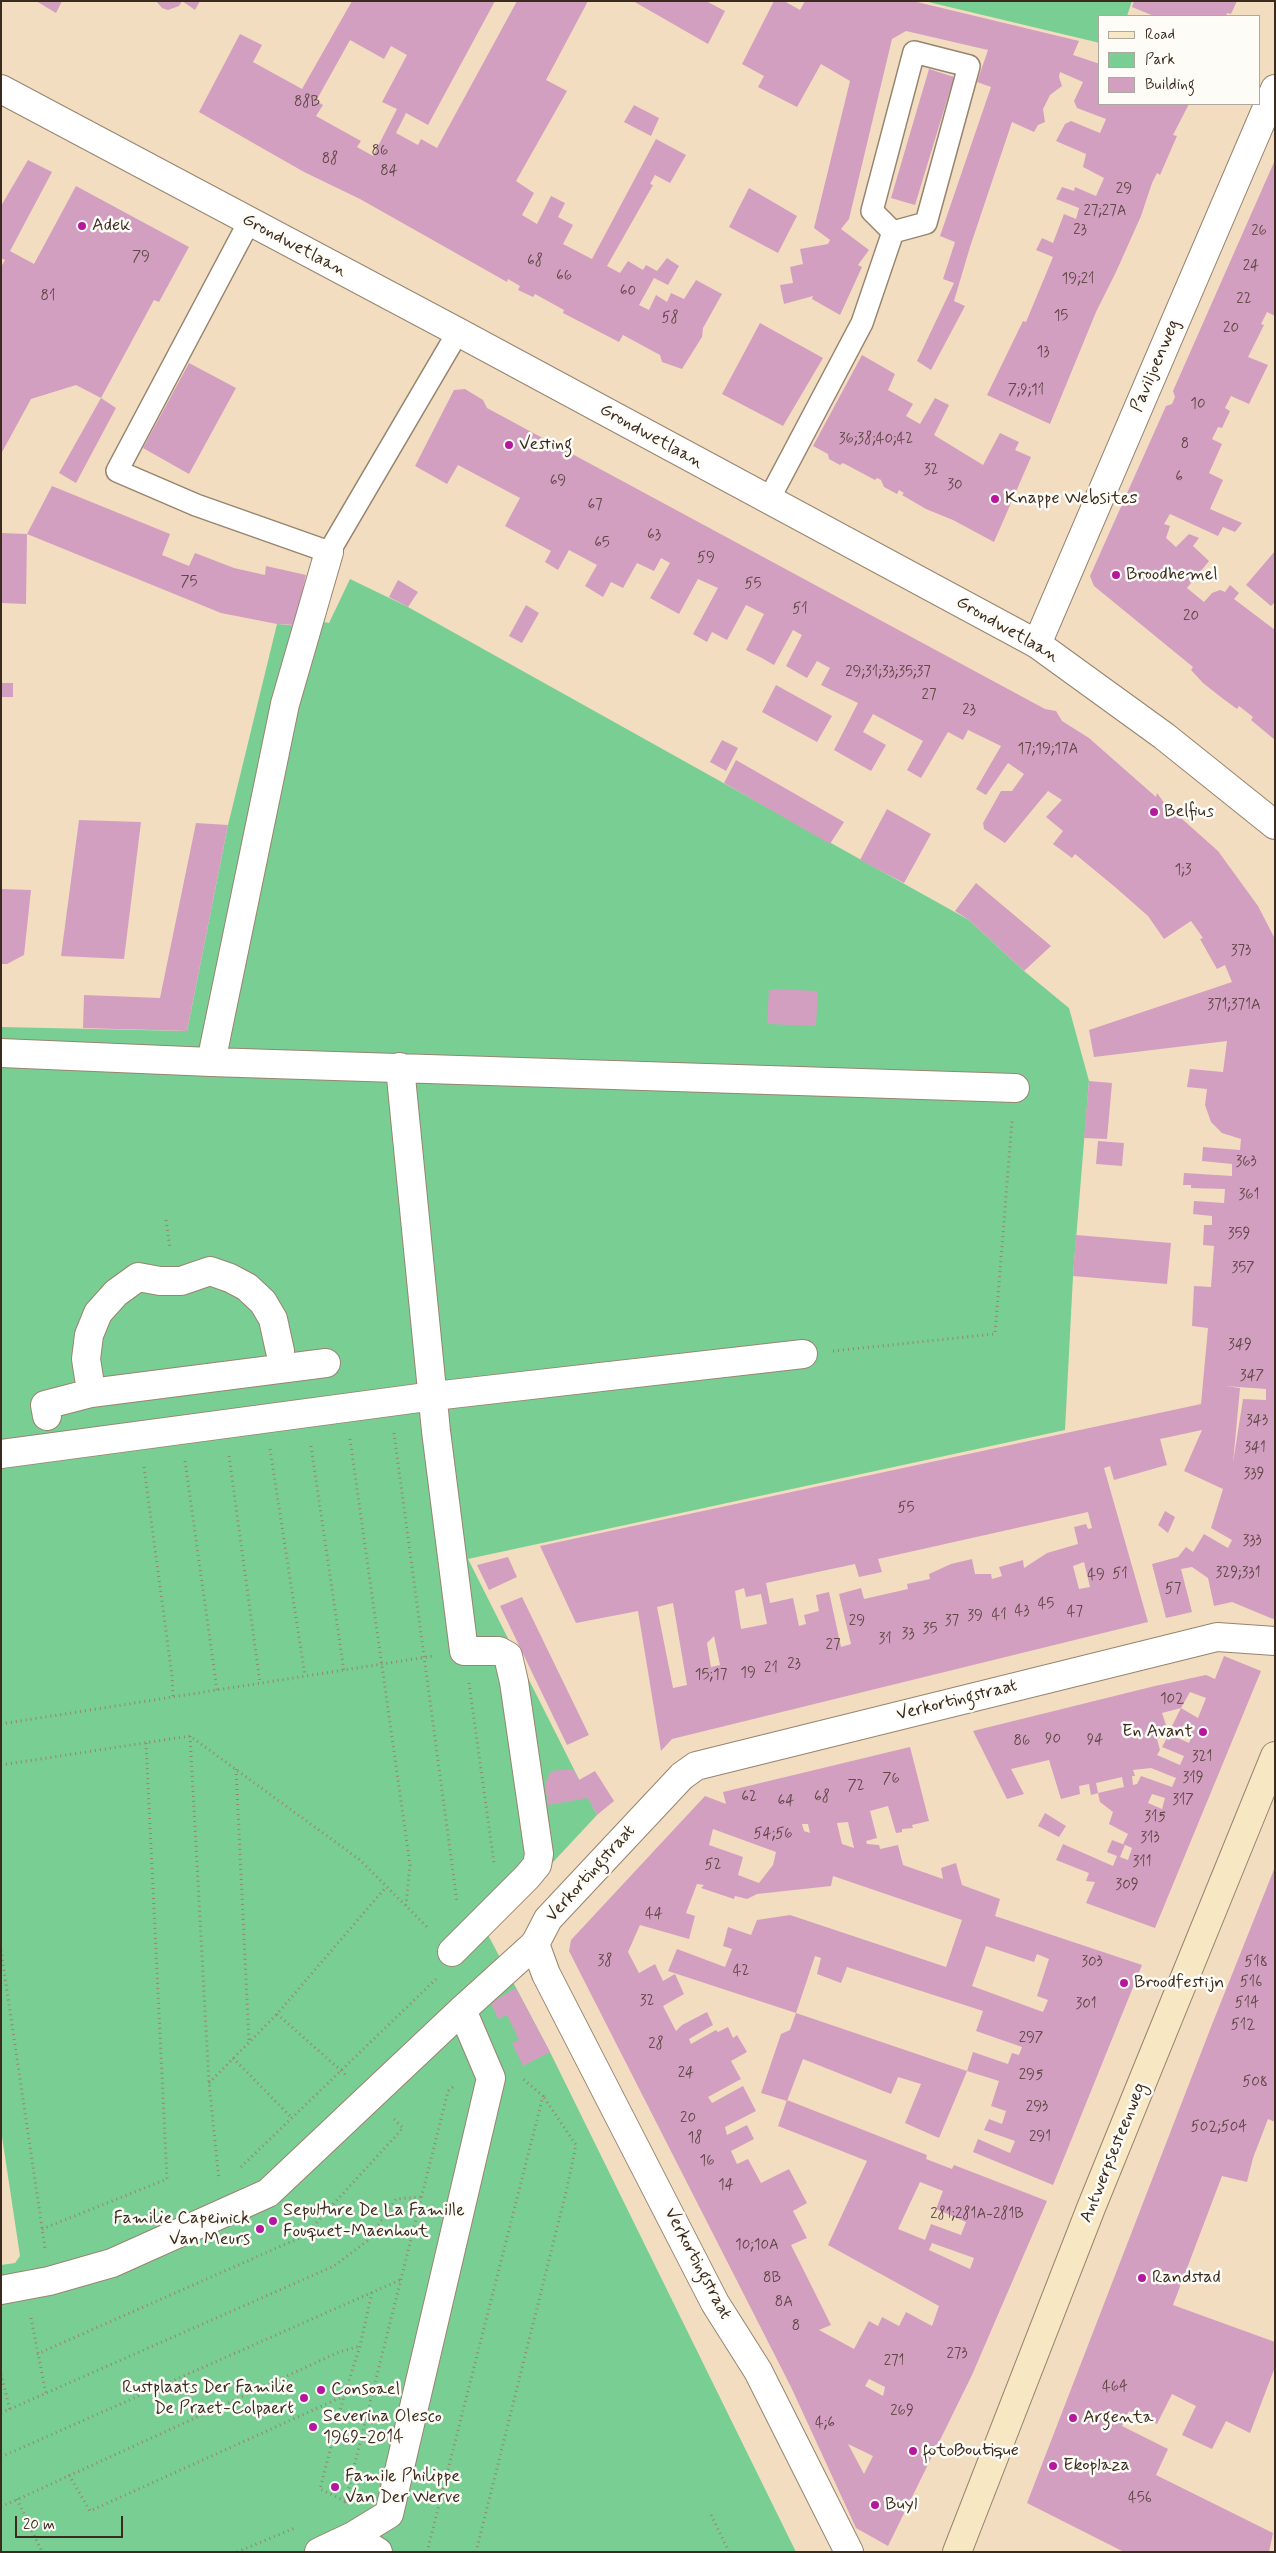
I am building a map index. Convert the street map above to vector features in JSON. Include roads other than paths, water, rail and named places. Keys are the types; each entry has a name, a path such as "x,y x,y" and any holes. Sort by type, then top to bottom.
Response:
{"main road":[{"name":"Antwerpsesteenweg","path":"957,2552 1091,2208 1268,1790 1275,1756"}],"street":[{"name":"Grondwetlaan","path":"1,89 458,332 1037,644 1164,736 1270,819"},
{"name":"Paviljoenweg","path":"1037,644 1275,89"},
{"path":"211,1062 285,704 329,552"},
{"path":"1,1053 211,1062 1015,1088"},
{"path":"400,1067 436,1431 464,1651 499,1651 508,1656 514,1682 539,1854 537,1865 460,1944"},
{"path":"90,1387 86,1359 89,1335 98,1313 116,1292 138,1277 160,1281 181,1281 210,1270 247,1287 263,1302 273,1319 282,1361"},
{"path":"50,1434 44,1405 90,1387 179,1407 225,1424 434,1396 803,1354"},
{"path":"1,1454 50,1434 139,1434 179,1407 282,1361 326,1363"},
{"name":"Verkortingstraat","path":"848,2552 758,2371 715,2303 546,1974 535,1944 548,1919 682,1776 696,1766 1217,1637 1275,1641"},
{"path":"1,2290 50,2281 112,2263 268,2193 506,1968 535,1944"},
{"path":"319,2552 353,2536 389,2514 491,2078 462,2010"},
{"path":"353,2536 378,2552"}],"lane":[{"path":"914,52 969,66 926,223 893,232 872,211 914,52"},
{"path":"249,222 117,471 196,505 329,552 458,332"},
{"path":"768,500 862,322 893,232"}],"place":[{"name":"Adek","path":"82,226"},
{"name":"Vesting","path":"509,445"},
{"name":"Knappe Websites","path":"995,499"},
{"name":"Broodhemel","path":"1116,575"},
{"name":"Belfius","path":"1154,812"},
{"name":"En Avant","path":"1203,1732"},
{"name":"Broodfestijn","path":"1124,1983"},
{"name":"Sepulture De La Famille Fouquet-Maenhout","path":"273,2221"},
{"name":"Familie Capeinick Van Meurs","path":"260,2229"},
{"name":"Randstad","path":"1142,2278"},
{"name":"Consoael","path":"321,2390"},
{"name":"Rustplaats Der Familie De Praet-Colpaert","path":"304,2398"},
{"name":"Argenta","path":"1073,2418"},
{"name":"Severina Olesco 1969-2014","path":"313,2427"},
{"name":"fotoBoutique","path":"913,2451"},
{"name":"Ekoplaza","path":"1053,2466"},
{"name":"Famile Philippe Van Der Werve","path":"335,2487"},
{"name":"Buyl","path":"875,2505"}]}
